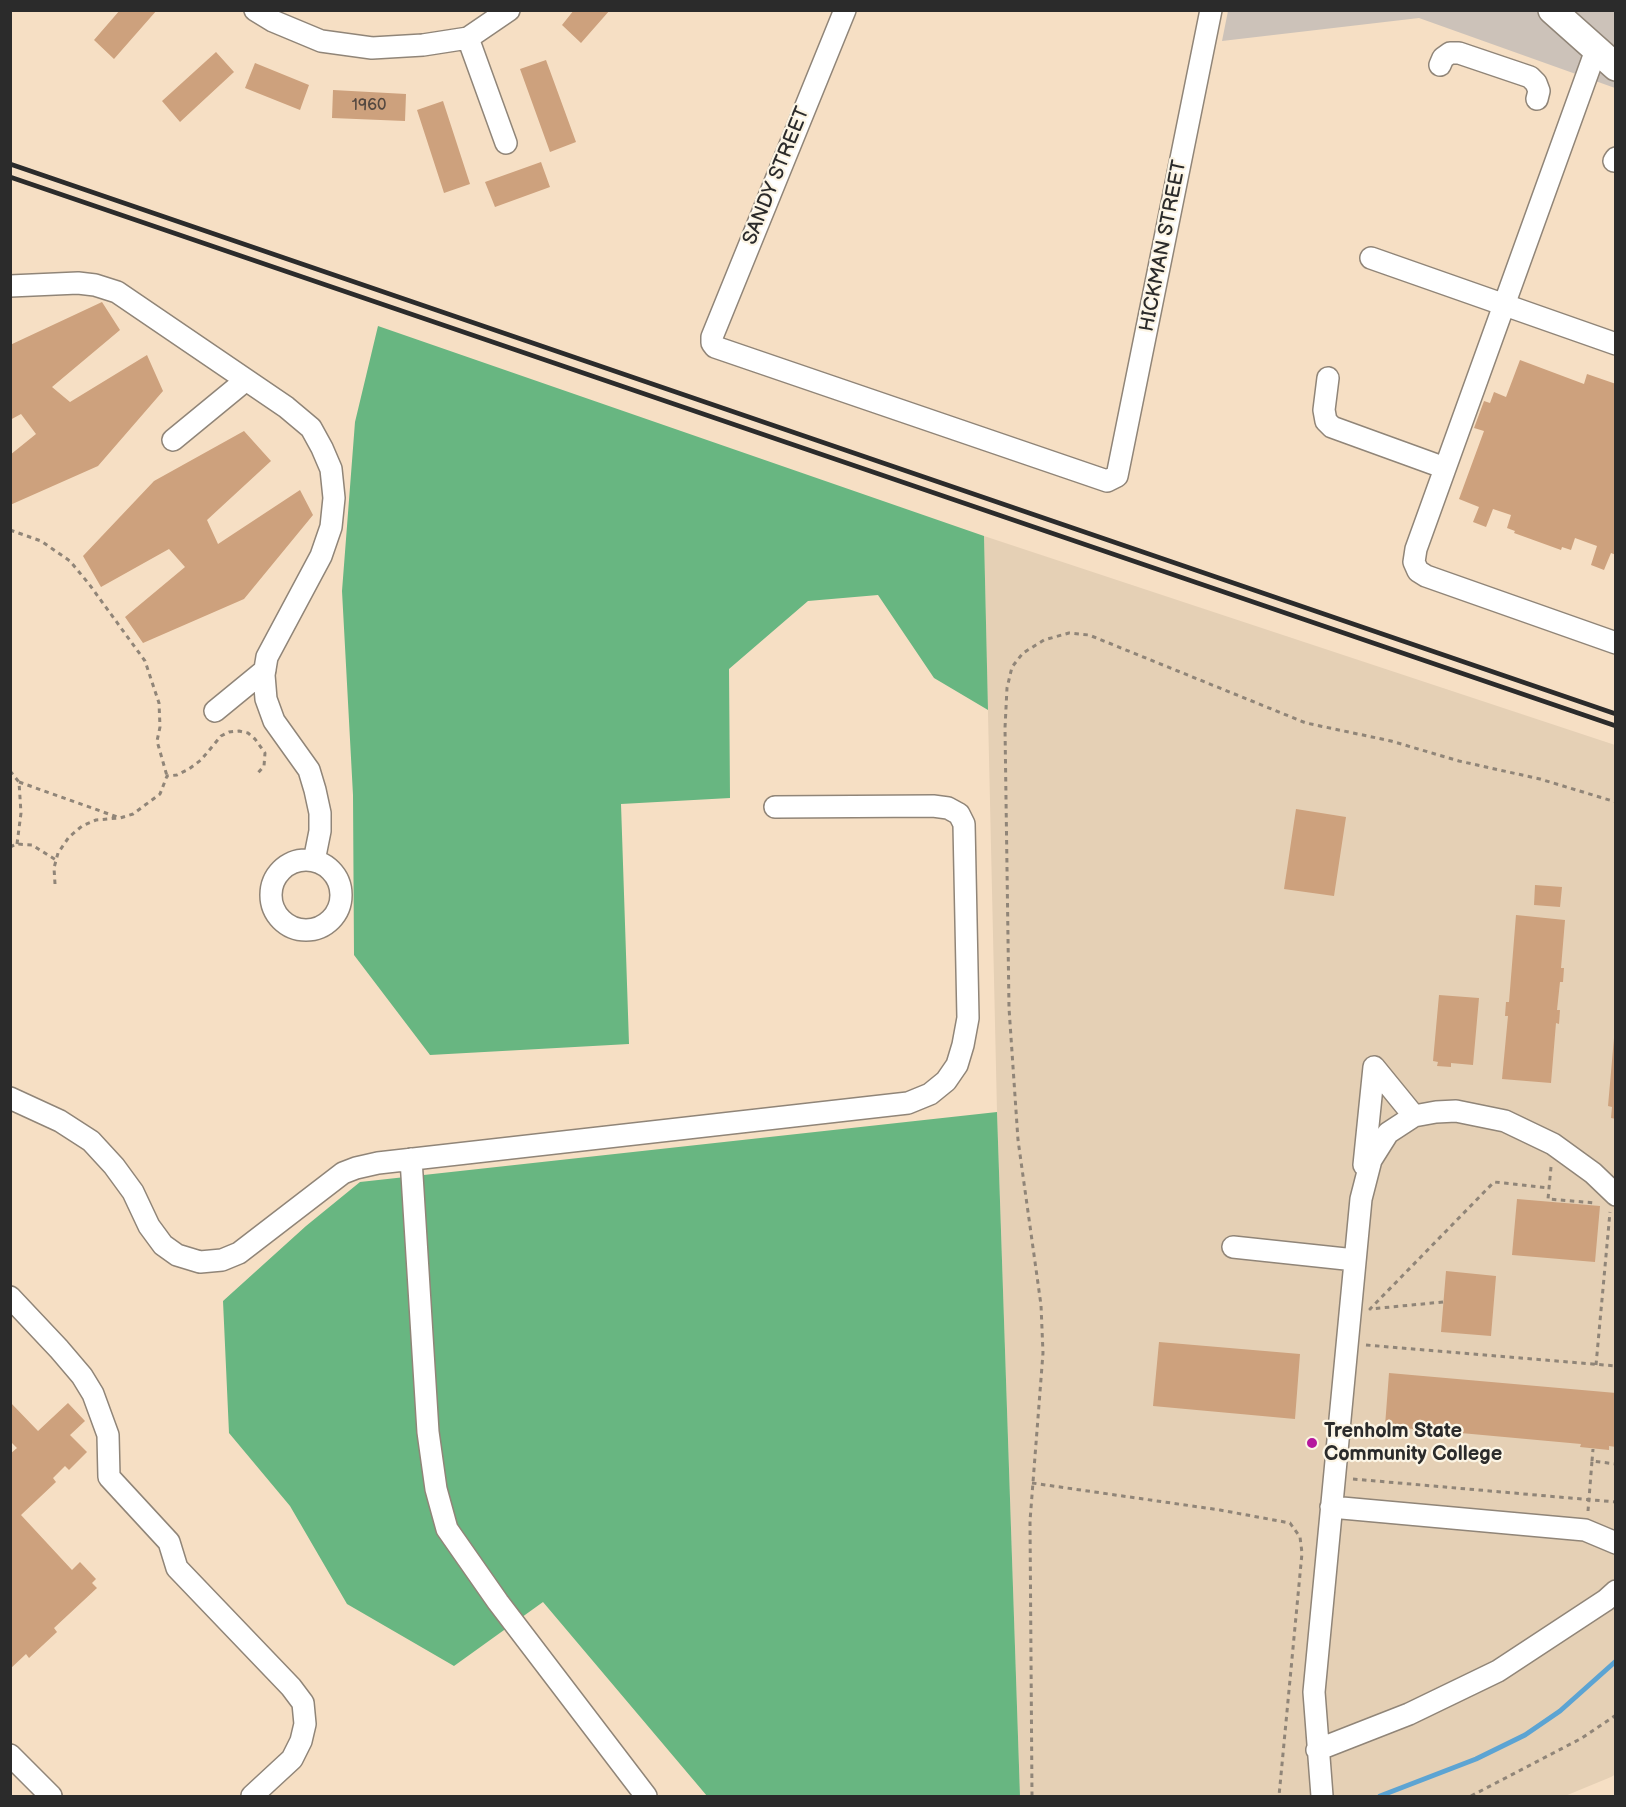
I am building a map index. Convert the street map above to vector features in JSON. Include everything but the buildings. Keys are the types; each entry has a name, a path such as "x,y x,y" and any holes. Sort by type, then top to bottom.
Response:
{"main road":[{"path":"1552,10 1606,58"}],"street":[{"path":"255,10 273,21 321,41 345,46 397,48 468,38 509,10"},
{"name":"SANDY STREET","path":"845,10 712,337 712,343 715,347 1062,466 1107,481 1113,480"},
{"name":"HICKMAN STREET","path":"1113,480 1117,476 1211,10"},
{"path":"468,38 506,143"},
{"path":"1440,65 1443,58 1450,53 1459,52 1530,77 1536,82 1539,91 1537,99"},
{"path":"1606,58 1503,304 1416,549 1414,562 1418,571 1426,576 1616,643"},
{"path":"1371,258 1616,344"},
{"path":"10,286 78,283 95,285 117,292 286,407 311,428 331,469 334,498 331,527 321,556 267,657 265,670 266,699 274,721 309,770 315,790 320,813 320,831 314,861"},
{"path":"1328,378 1324,410 1326,421 1332,428 1445,468"},
{"path":"173,440 246,380"},
{"path":"215,711 265,670"},
{"path":"10,1098 60,1121 91,1141 114,1166 133,1192 149,1226 162,1245 177,1255 200,1262 222,1260 239,1253 343,1173 378,1162 908,1103 930,1094 946,1081 957,1065 968,1018 964,824 959,814 948,808 933,806 775,807"},
{"path":"1322,1797 1314,1692 1374,1067 1414,1116"},
{"path":"1361,1199 1371,1160 1388,1133 1414,1116 1456,1111 1505,1121 1553,1144 1593,1173 1609,1201"},
{"path":"411,1159 428,1432 435,1489 447,1528 498,1602 646,1797"},
{"path":"1233,1247 1355,1260"},
{"path":"10,1297 82,1376 93,1394 108,1435 109,1478 169,1542 177,1568 291,1687 303,1703 304,1724 301,1741 292,1759 252,1797"},
{"path":"1330,1507 1587,1531 1616,1543"},
{"path":"1317,1750 1409,1714 1498,1671 1606,1600 1616,1591"},
{"path":"10,1755 51,1797"}],"path":[{"path":"10,530 41,541 70,561 145,661 159,703 160,727 157,741 167,776 160,794 133,814 120,818 108,818 82,826 69,837 58,853 55,884"},
{"path":"1032,1797 1030,1594 1032,1483 1042,1390 1043,1353 1041,1305 1018,1140 1009,1008 1005,728 1006,688 1012,667 1023,653 1044,640 1069,633 1089,635 1306,723 1391,741 1616,802"},
{"path":"167,776 177,775 189,769 201,760 221,736 239,731 248,733 265,753 264,766 257,774"},
{"path":"10,771 19,782 120,818"},
{"path":"17,843 21,813 19,782"},
{"path":"10,847 17,843 32,844 56,860"},
{"path":"1553,1144 1548,1199 1609,1201 1596,1365"},
{"path":"1443,1302 1370,1309 1494,1182 1549,1188"},
{"path":"1347,1343 1616,1366"},
{"path":"1587,1531 1593,1449"},
{"path":"1592,1461 1616,1464"},
{"path":"1334,1477 1616,1502"},
{"path":"1032,1483 1220,1510 1290,1523 1300,1537 1302,1553 1279,1797"},
{"path":"1471,1797 1582,1738 1616,1715"}],"shaded area":[{"path":"1228,11 1615,11 1615,88 1419,18 1222,41"},
{"name":"Trenholm State Community College","path":"984,536 1615,745 1616,1774 1611,1777 1565,1796 1020,1796 997,1112"}],"green space":[{"path":"378,326 984,536 988,710 934,678 878,595 808,601 729,669 730,798 621,804 629,1044 430,1055 354,955 353,795 342,591 355,422"},
{"path":"997,1112 1020,1796 707,1796 543,1602 454,1666 347,1604 290,1506 229,1433 223,1301 306,1226 360,1182"}],"waterway":[{"path":"1380,1796 1476,1759 1525,1735 1560,1711 1616,1661"}],"railway":[{"path":"10,164 1616,714"},
{"path":"10,177 1616,726"}],"place":[{"name":"Trenholm State Community College","path":"1312,1443"}]}
